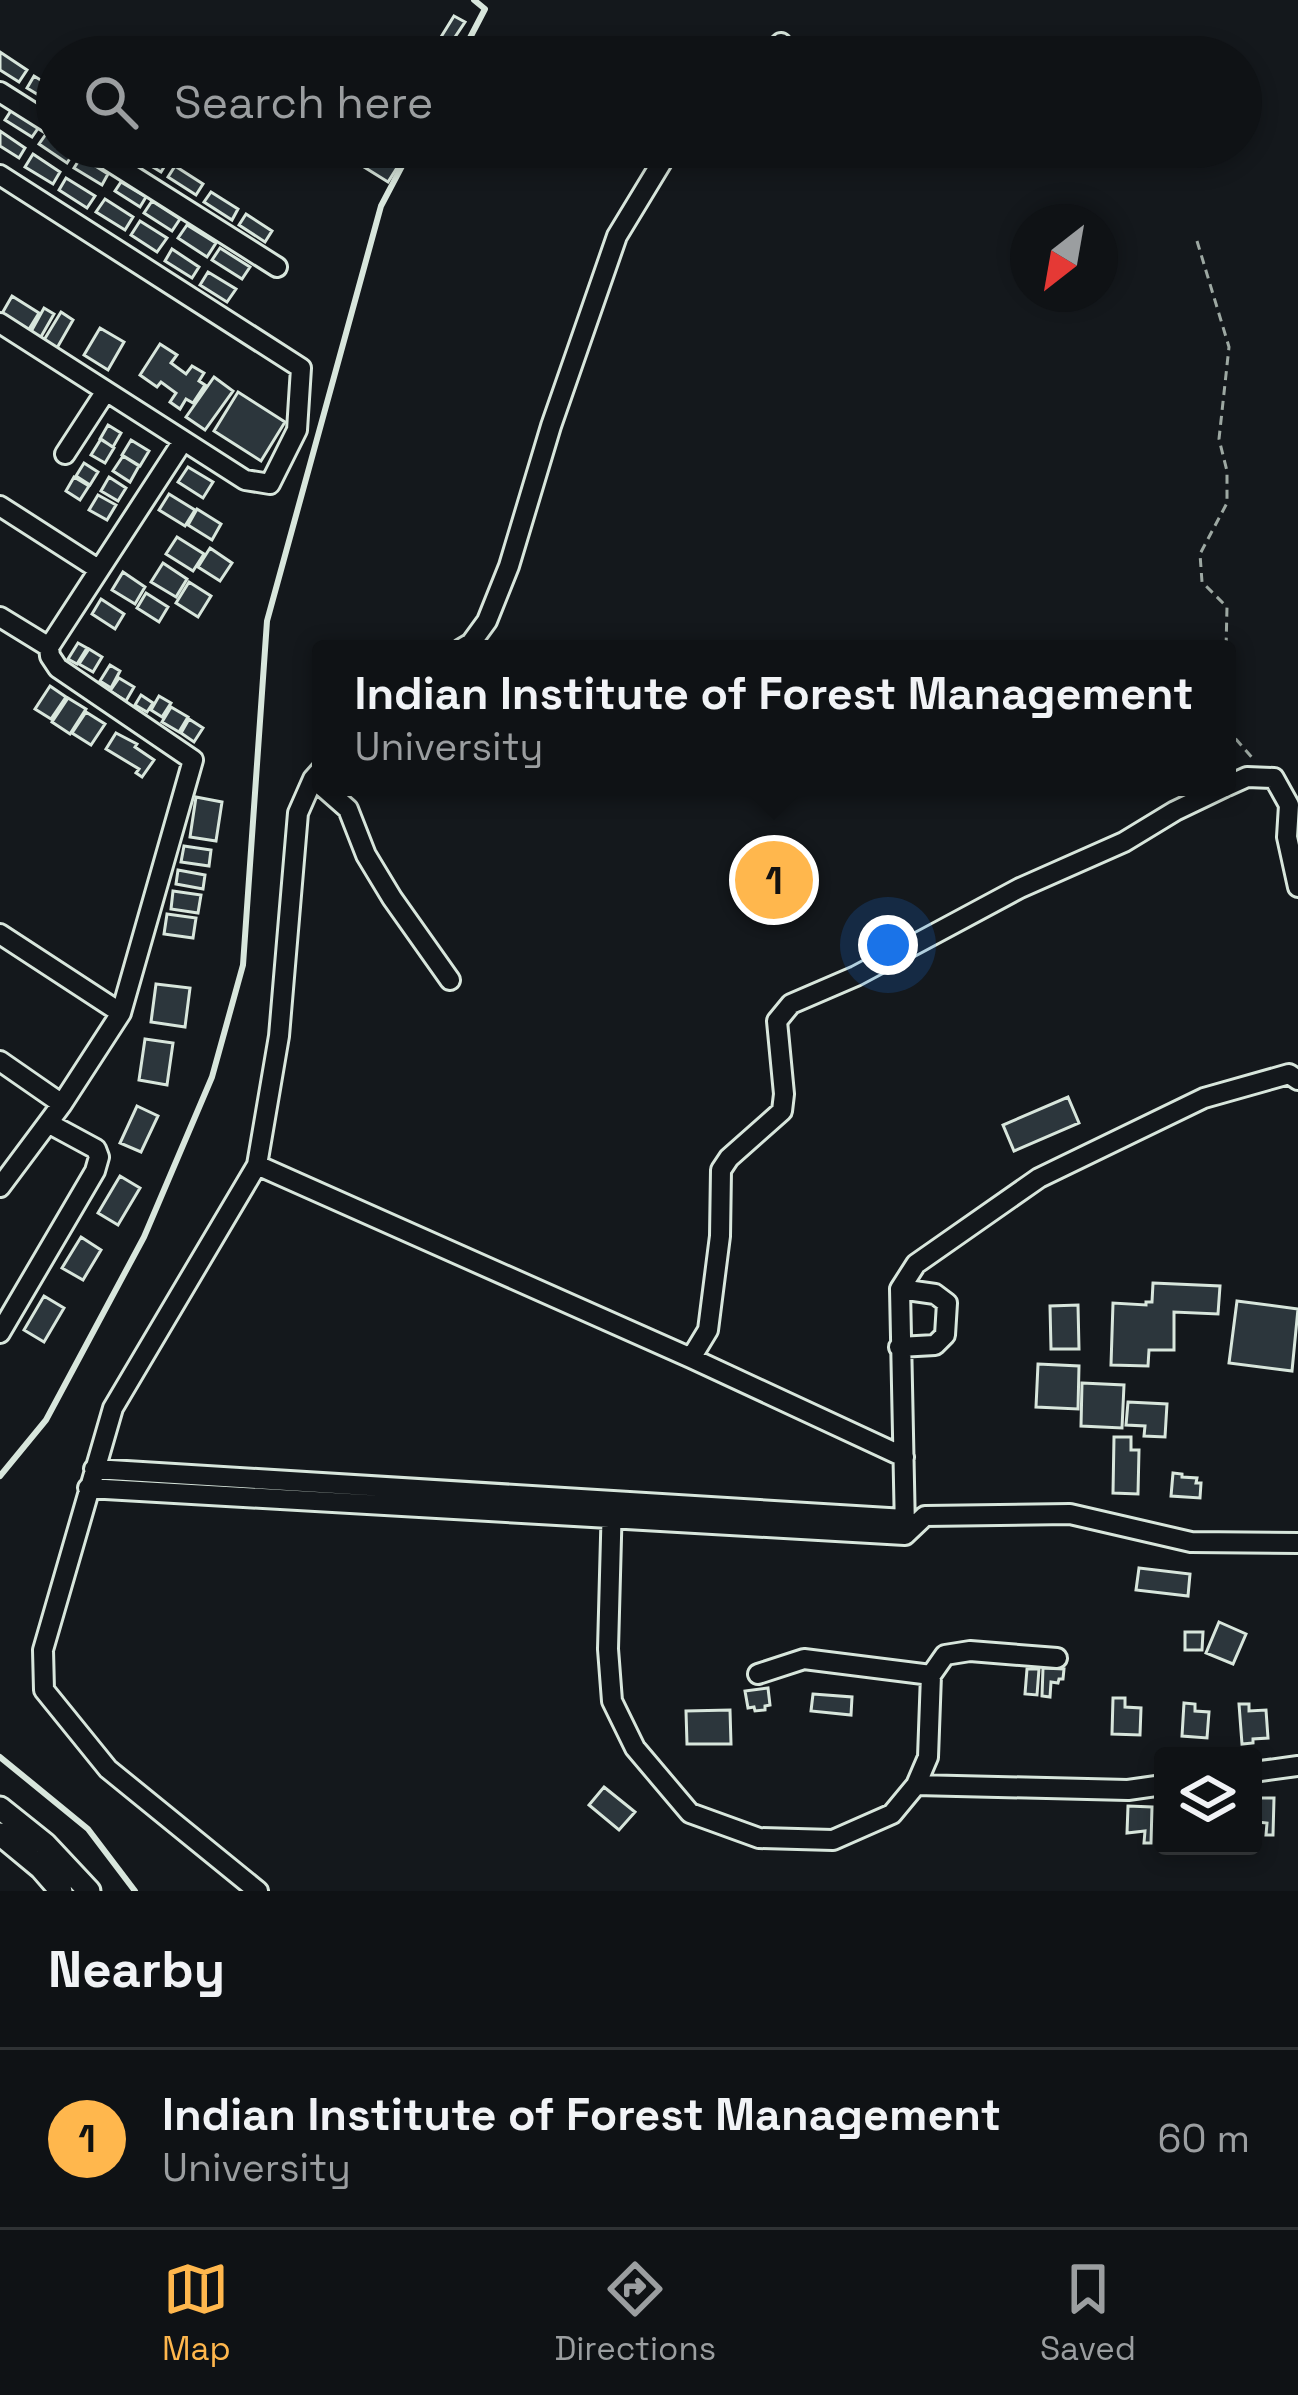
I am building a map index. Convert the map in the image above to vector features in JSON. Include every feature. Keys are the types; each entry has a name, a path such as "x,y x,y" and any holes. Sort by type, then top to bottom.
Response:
{"main road":[{"path":"0,1808 45,1844 89,1891"},
{"path":"0,1834 61,1891"}],"street":[{"path":"0,92 36,115"},
{"path":"120,168 277,267"},
{"path":"473,640 487,621 509,566 551,426 617,236 657,168"},
{"path":"0,175 301,368 297,430 270,484 244,480 0,323"},
{"path":"65,454 106,391"},
{"path":"0,1187 62,1104 121,1012 193,760 58,668 49,647 183,441"},
{"path":"0,506 98,569"},
{"path":"0,617 49,647"},
{"path":"1236,782 1247,777 1274,778 1289,805 1287,837 1298,887"},
{"path":"258,1891 108,1769 44,1690 43,1650 113,1408 257,1165 279,1036 298,813 312,791"},
{"path":"336,796 348,808 366,855 392,898 451,980"},
{"path":"692,1358 709,1330 720,1236 721,1170 782,1111 777,1021 791,1004 856,976 1020,888 1124,842 1207,796"},
{"path":"0,934 121,1012"},
{"path":"0,1061 62,1104"},
{"path":"905,1527 900,1289 916,1264 1039,1178 1204,1098 1289,1074 1298,1080"},
{"path":"0,1333 99,1157 96,1150 47,1123"},
{"path":"257,1165 904,1457"},
{"path":"899,1347 935,1345 944,1335 947,1303 935,1294 900,1289"},
{"path":"91,1479 905,1527 925,1516 1070,1514 1191,1542 1298,1543"},
{"path":"612,1509 608,1648 612,1701 635,1748 690,1813 759,1838 832,1840 892,1814 916,1785 928,1757 932,1676 945,1655 970,1651 1057,1658"},
{"path":"758,1674 804,1659 932,1676"},
{"path":"1262,1771 1298,1766"},
{"path":"916,1785 1128,1790 1154,1786"}],"path":[{"path":"1197,241 1229,347 1219,439 1227,471 1227,503 1200,554 1202,583 1227,607 1227,640"},
{"path":"1236,739 1274,778"}],"building":[{"path":"454,16 465,22 456,36 442,36"},
{"path":"0,52 27,70 19,82 0,70"},
{"path":"12,109 36,125 36,131 32,137 5,120"},
{"path":"0,131 25,148 19,158 0,146"},
{"path":"33,154 36,168 60,172 53,184 25,167"},
{"path":"74,168 98,168 108,174 102,185"},
{"path":"178,168 203,184 196,195 168,177"},
{"path":"366,168 397,168 388,182"},
{"path":"66,178 95,196 87,208 59,190"},
{"path":"121,182 146,197 140,207 115,191"},
{"path":"211,192 238,209 232,220 204,202"},
{"path":"105,199 133,217 125,230 96,212"},
{"path":"152,201 180,219 172,231 144,213"},
{"path":"246,214 272,231 265,242 239,225"},
{"path":"140,221 167,238 157,252 131,235"},
{"path":"187,225 216,243 207,257 178,238"},
{"path":"220,248 250,267 242,279 212,260"},
{"path":"172,249 199,267 192,278 165,261"},
{"path":"208,272 236,289 227,302 200,285"},
{"path":"12,296 39,313 26,334 0,317"},
{"path":"44,308 54,314 38,342 28,337"},
{"path":"61,312 73,320 57,348 44,340"},
{"path":"100,328 124,342 108,370 84,355"},
{"path":"160,344 177,355 171,363 186,374 192,366 204,373 199,381 205,385 193,403 186,399 180,409 170,402 176,393 140,375"},
{"path":"214,377 233,391 205,430 186,417"},
{"path":"238,392 285,422 261,461 214,431"},
{"path":"108,425 121,433 113,447 100,439"},
{"path":"101,439 114,448 105,463 91,455"},
{"path":"131,440 149,451 140,466 122,455"},
{"path":"123,456 139,466 130,482 113,471"},
{"path":"84,463 98,472 90,485 76,476"},
{"path":"188,467 213,482 203,498 178,482"},
{"path":"74,477 89,486 80,500 66,491"},
{"path":"109,477 126,488 118,501 101,491"},
{"path":"169,494 195,510 185,526 159,510"},
{"path":"98,495 116,505 107,520 89,510"},
{"path":"197,509 221,524 212,540 188,525"},
{"path":"177,537 204,554 193,571 166,554"},
{"path":"210,548 232,563 220,581 198,567"},
{"path":"163,563 187,579 176,597 151,582"},
{"path":"123,572 145,587 135,604 112,590"},
{"path":"189,582 211,596 198,617 176,603"},
{"path":"146,593 168,607 159,622 137,608"},
{"path":"101,599 124,614 115,629 92,614"},
{"path":"78,643 87,648 77,664 68,659"},
{"path":"89,649 102,657 93,672 79,664"},
{"path":"110,665 120,671 111,688 100,681"},
{"path":"119,678 134,687 126,701 110,691"},
{"path":"50,686 66,697 51,719 35,709"},
{"path":"141,695 153,703 147,712 135,705"},
{"path":"159,696 171,703 162,717 151,710"},
{"path":"68,698 86,709 70,734 52,722"},
{"path":"171,707 188,717 179,732 162,722"},
{"path":"86,712 105,724 91,745 72,733"},
{"path":"189,719 203,728 194,742 181,733"},
{"path":"116,733 154,760 142,777 136,773 139,769 106,749"},
{"path":"196,797 222,802 216,841 190,837"},
{"path":"184,846 211,850 209,866 181,862"},
{"path":"178,870 205,875 203,889 176,884"},
{"path":"173,891 201,895 198,913 171,909"},
{"path":"167,914 196,918 193,938 164,934"},
{"path":"156,984 190,988 185,1027 151,1022"},
{"path":"145,1039 173,1043 167,1085 139,1080"},
{"path":"1068,1097 1079,1123 1014,1151 1003,1125"},
{"path":"137,1106 158,1116 141,1152 120,1143"},
{"path":"120,1176 140,1188 118,1225 98,1213"},
{"path":"81,1237 101,1250 83,1280 62,1268"},
{"path":"1153,1283 1220,1286 1218,1314 1174,1312 1174,1350 1149,1350 1148,1366 1111,1365 1113,1303 1152,1302"},
{"path":"44,1296 64,1308 44,1342 24,1330"},
{"path":"1237,1301 1298,1309 1292,1371 1229,1363"},
{"path":"1078,1305 1079,1349 1051,1349 1050,1306"},
{"path":"1038,1364 1079,1366 1078,1409 1036,1407"},
{"path":"1082,1383 1124,1385 1122,1428 1081,1426"},
{"path":"1128,1402 1167,1404 1165,1437 1144,1436 1145,1426 1126,1425"},
{"path":"1114,1437 1131,1437 1131,1450 1139,1450 1138,1494 1113,1493"},
{"path":"1173,1473 1197,1478 1200,1498 1171,1496"},
{"path":"1139,1568 1190,1574 1188,1596 1136,1590"},
{"path":"1219,1622 1246,1634 1233,1664 1206,1653"},
{"path":"1185,1632 1203,1632 1202,1650 1185,1650"},
{"path":"1043,1668 1064,1669 1063,1679 1051,1682 1050,1697 1042,1696"},
{"path":"1027,1669 1039,1669 1037,1695 1025,1694"},
{"path":"768,1688 770,1705 765,1710 748,1708 745,1691"},
{"path":"813,1694 852,1697 851,1715 811,1711"},
{"path":"1113,1698 1125,1698 1125,1707 1141,1708 1140,1735 1112,1734"},
{"path":"1184,1703 1195,1704 1195,1711 1209,1712 1207,1738 1182,1736"},
{"path":"1239,1704 1249,1704 1249,1711 1266,1710 1268,1738 1242,1744"},
{"path":"730,1710 731,1744 687,1744 686,1711"},
{"path":"604,1787 635,1812 619,1830 589,1805"},
{"path":"1262,1798 1274,1798 1273,1835 1266,1835 1267,1823 1262,1822"},
{"path":"1128,1806 1152,1807 1151,1843 1144,1843 1145,1831 1127,1833"}],"wall":[{"path":"471,36 485,9 474,0"},
{"path":"0,1476 46,1420 144,1237 212,1077 243,965 267,621 381,206 401,168"},
{"path":"0,1757 88,1829 135,1891"}],"place":[{"name":"Indian Institute of Forest Management","path":"774,880"}]}
